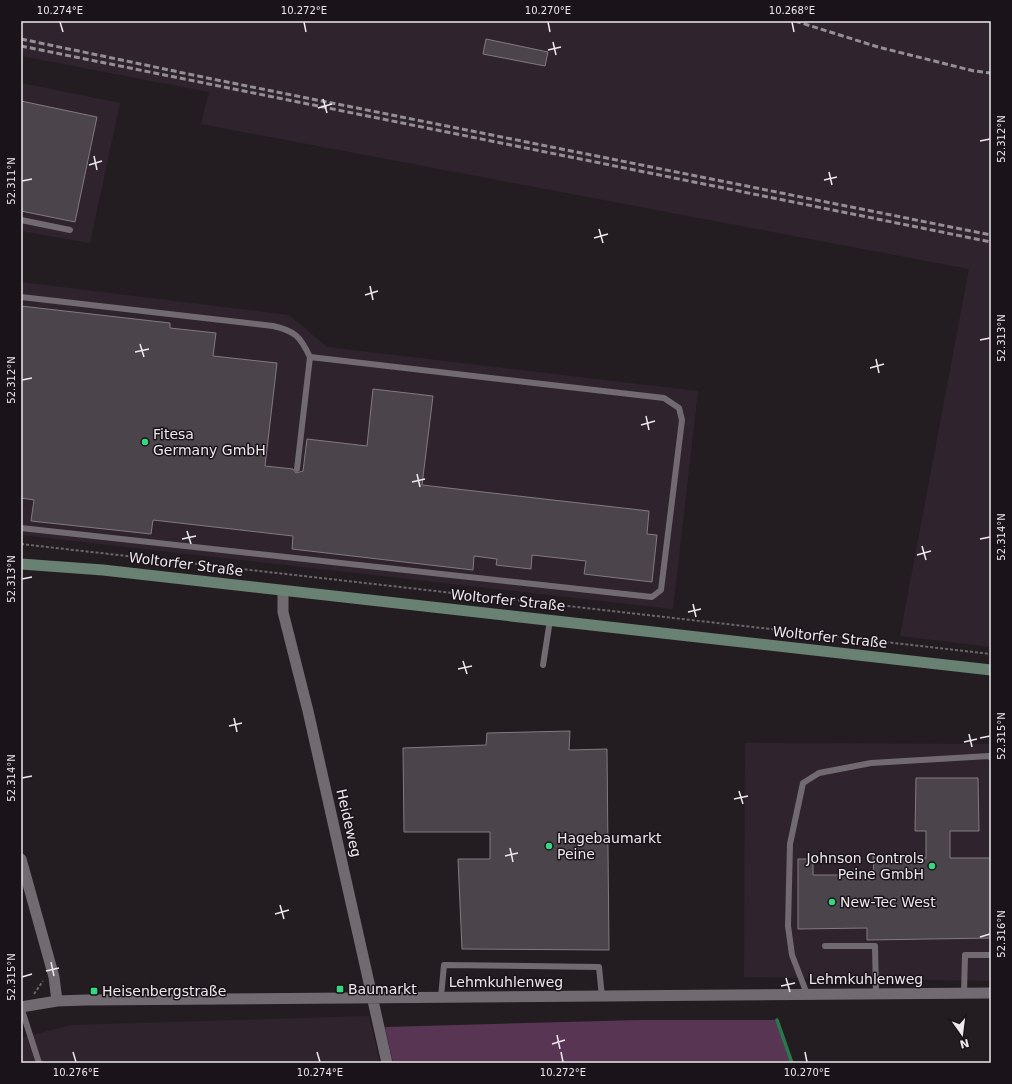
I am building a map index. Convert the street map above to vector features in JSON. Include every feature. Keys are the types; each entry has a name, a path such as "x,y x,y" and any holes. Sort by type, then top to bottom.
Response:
{"main road":[{"name":"Woltorfer Straße","path":"21,564 103,570 991,670"}],"street":[{"name":"Heideweg","path":"283,591 283,612 308,711 388,1063"},
{"path":"21,859 54,977 57,1001"},
{"name":"Lehmkuhlenweg","path":"21,1007 57,1001 991,993"}],"lane":[{"path":"21,220 70,230"},
{"path":"21,297 273,326 290,330 304,343 310,357 297,468"},
{"path":"21,528 652,597 661,590 682,420 679,408 664,398 310,357"},
{"path":"543,665 550,620"},
{"path":"807,994 792,954 788,926 790,844 803,782 819,774 871,762 989,756 991,758"},
{"path":"825,946 875,946 876,994"},
{"path":"964,993 965,955 991,955"},
{"path":"441,997 444,965 599,967 602,997"},
{"path":"21,1007 39,1063"}],"path":[{"path":"21,544 991,654"},
{"path":"21,1007 25,998 34,994 41,986 45,976"}],"shaded area":[{"path":"21,21 991,21 991,647 900,636 969,269 201,124 209,92 21,56"},
{"path":"21,83 120,103 90,243 21,231"},
{"path":"21,282 289,315 327,347 698,391 673,609 21,535"},
{"path":"745,743 991,744 991,981 744,977"},
{"path":"369,1016 380,1063 21,1063 21,1038 71,1025"},
{"path":"639,1020 777,1020 792,1063 393,1063 385,1027"}],"building":[{"path":"486,39 548,52 545,66 483,54"},
{"path":"21,101 97,117 75,222 21,211"},
{"name":"Fitesa Germany GmbH","path":"21,306 170,323 170,328 216,333 213,356 277,363 265,466 293,469 296,473 303,471 307,439 367,446 373,389 433,396 422,485 649,511 647,534 657,535 652,582 584,574 586,561 532,555 531,569 496,565 497,559 474,556 473,570 292,549 293,536 153,520 151,534 31,521 34,500 21,498"},
{"name":"Hagebaumarkt Peine","path":"570,731 569,750 607,749 609,950 462,949 458,859 490,859 490,832 404,832 403,748 486,745 487,733"},
{"name":"Johnson Controls Peine GmbH","path":"916,778 978,778 979,831 950,831 950,858 991,858 991,938 867,940 867,928 798,929 798,859 813,859 813,875 874,875 873,856 926,858 926,831 915,831"}],"waterway":[{"path":"777,1020 792,1063"}],"railway":[{"path":"795,21 878,47 974,71 991,73"},
{"path":"21,39 217,80 991,235"},
{"path":"21,46 991,242"}],"place":[{"name":"Fitesa Germany GmbH","path":"145,442"},
{"name":"Hagebaumarkt Peine","path":"549,846"},
{"name":"Johnson Controls Peine GmbH","path":"932,866"},
{"name":"New-Tec West","path":"832,902"},
{"name":"Baumarkt","path":"340,989"},
{"name":"Heisenbergstraße","path":"94,991"}]}
